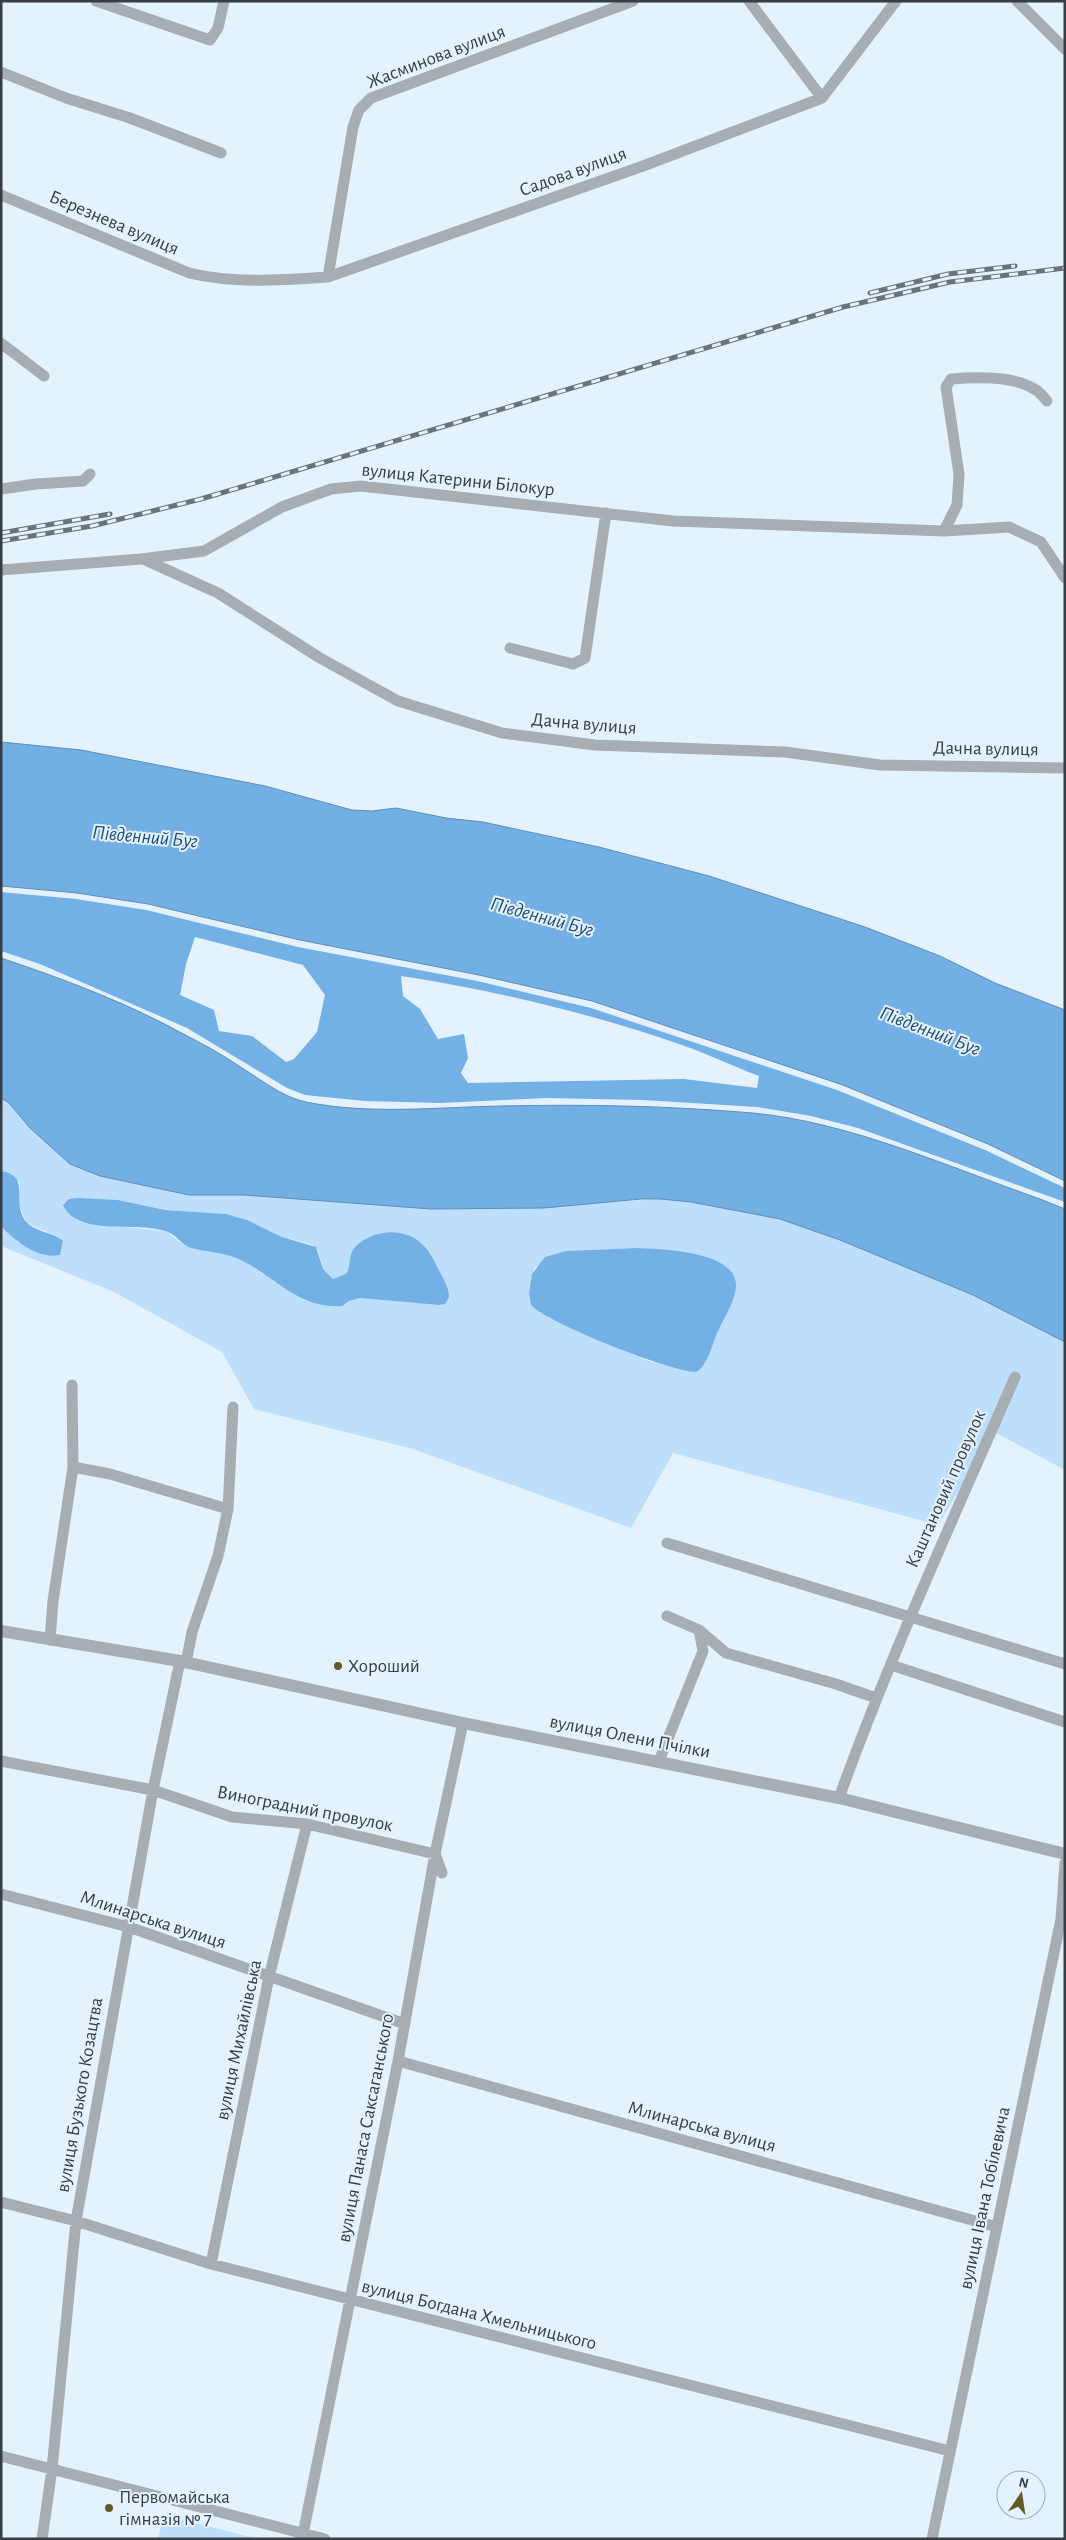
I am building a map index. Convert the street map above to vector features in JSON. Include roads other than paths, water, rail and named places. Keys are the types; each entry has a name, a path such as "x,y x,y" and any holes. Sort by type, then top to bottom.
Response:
{"street":[{"path":"96,1 116,5 210,40 218,28 224,1"},
{"name":"Жасминова вулиця","path":"328,278 352,127 359,110 371,98 633,1"},
{"path":"749,1 822,98 896,1"},
{"path":"1017,1 1065,49"},
{"path":"1,72 66,98 130,118 221,153"},
{"name":"Садова вулиця","path":"214,279 277,280 328,278 643,166 822,98"},
{"name":"Березнева вулиця","path":"1,195 189,274 214,279"},
{"path":"1,343 44,376"},
{"path":"944,532 957,505 959,474 946,387 951,379 972,378 1017,382 1037,390 1047,401"},
{"path":"1,490 36,484 83,481 90,474"},
{"name":"вулиця Катерини Білокур","path":"1,570 141,559 204,551 282,507 332,489 361,486 673,521 944,532 1009,528 1041,542 1065,578"},
{"path":"510,648 573,664 585,658 606,513"},
{"name":"Дачна вулиця","path":"141,559 218,593 298,645 398,700 502,733 595,746 785,752 880,765 1065,768"},
{"name":"Каштановий провулок","path":"839,1798 876,1698 910,1615 1015,1377"},
{"path":"50,1640 53,1601 73,1467 72,1385"},
{"path":"183,1662 218,1556 228,1509 233,1407"},
{"path":"73,1467 110,1474 228,1509"},
{"path":"667,1543 910,1615 1065,1664"},
{"path":"667,1616 699,1630 726,1653 836,1684 876,1698"},
{"path":"660,1761 703,1651 699,1630"},
{"name":"вулиця Олени Пчілки","path":"1,1631 183,1662 463,1723 839,1798 1065,1854"},
{"name":"вулиця Бузького Козацтва","path":"42,2539 52,2469 76,2221 153,1790 183,1662"},
{"path":"891,1665 1065,1722"},
{"name":"вулиця Панаса Саксаганського","path":"302,2536 398,2061 435,1854 463,1723"},
{"name":"Виноградний провулок","path":"1,1761 153,1790 232,1817 307,1824 435,1854"},
{"name":"вулиця Михайлівська","path":"211,2264 269,1977 307,1824"},
{"path":"435,1854 442,1873"},
{"name":"вулиця Івана Тобілевича","path":"932,2539 1062,1919 1065,1863"},
{"name":"Млинарська вулиця","path":"2,1897 129,1927 405,2024"},
{"name":"Млинарська вулиця","path":"398,2061 996,2227"},
{"name":"вулиця Богдана Хмельницького","path":"1,2202 76,2221 211,2264 950,2451"},
{"path":"1,2456 302,2536 324,2539"}],"water":[{"name":"Південний Буг","path":"1,742 81,750 265,786 352,810 372,811 396,808 446,818 483,822 599,847 709,876 865,927 940,956 995,983 1065,1010 1065,1181 988,1144 840,1084 592,1001 479,975 300,940 148,904 77,893 1,886"},
{"path":"1,958 73,983 143,1013 214,1050 280,1092 306,1102 330,1106 379,1109 596,1105 753,1113 826,1126 935,1160 1065,1209 1065,1342 973,1295 840,1240 780,1219 691,1202 641,1199 544,1208 431,1209 244,1195 189,1195 100,1176 70,1164 30,1128 9,1103 1,1098"}],"railway":[{"path":"870,293 948,274 1015,266"},
{"path":"1,541 92,526 201,499 843,307 950,282 1065,268"},
{"path":"1,533 110,514"}],"place":[{"name":"Хороший","path":"338,1666"},
{"name":"Первомайська гімназія № 7","path":"109,2508"}]}
